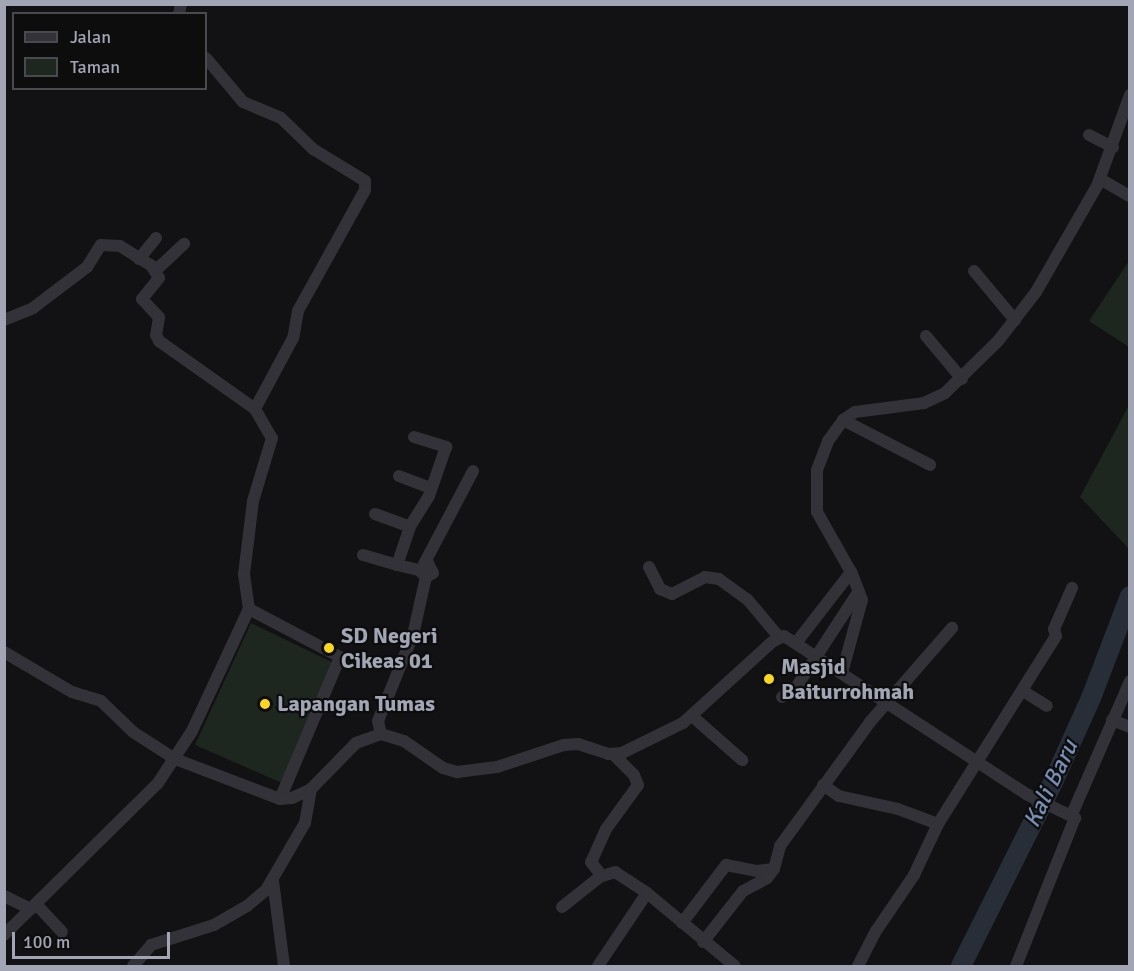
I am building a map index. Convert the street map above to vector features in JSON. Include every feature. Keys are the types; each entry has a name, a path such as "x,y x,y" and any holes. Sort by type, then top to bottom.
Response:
{"street":[{"path":"207,59 243,102 281,118 313,149 365,181 365,190 298,311 293,338 255,409"},
{"path":"842,673 861,608 860,591 824,528 815,503 821,455 843,420 866,408 934,399 962,379 1015,320 1100,180 1130,95"},
{"path":"1089,135 1113,147"},
{"path":"1100,180 1130,196"},
{"path":"139,259 156,238"},
{"path":"155,271 184,244"},
{"path":"4,320 33,308 87,267 101,245 120,246 155,271 159,282 141,299 159,318 159,341 255,409 272,438 253,501 248,535 244,574 249,609 202,710 175,759 134,811 4,935"},
{"path":"974,271 1015,320"},
{"path":"927,336 962,379"},
{"path":"843,420 930,465"},
{"path":"397,565 410,527 431,488 446,447 414,437"},
{"path":"381,734 378,721 414,635 423,570 473,471"},
{"path":"399,476 431,488"},
{"path":"375,514 410,527"},
{"path":"363,555 423,570"},
{"path":"649,567 660,589 672,594 705,577 719,579 747,599 779,637 796,643 813,657 886,701 1026,794 1058,812 1075,818"},
{"path":"796,643 851,572"},
{"path":"858,966 876,931 914,875 939,824 1056,636 1054,628 1072,588"},
{"path":"782,697 796,686 813,657 860,591"},
{"path":"249,609 340,657 279,799"},
{"path":"703,942 743,891 761,883 774,869 780,846 823,785 886,701 952,628"},
{"path":"614,754 658,738 692,716 779,637"},
{"path":"4,652 72,692 101,701 134,732 175,759 248,790 279,799 292,798 311,789 356,743 381,734 404,741 443,768 457,772 497,767 564,745 578,744 614,754 634,775 638,785 592,852 591,862 601,876"},
{"path":"1016,966 1075,818 1072,814 1130,681"},
{"path":"1023,691 1047,706"},
{"path":"692,716 742,760"},
{"path":"1112,720 1130,727"},
{"path":"823,785 839,796 898,809 939,824"},
{"path":"133,966 151,945 214,925 247,906 273,881 306,823 311,789"},
{"path":"682,923 726,865 758,871 774,869"},
{"path":"562,907 601,876 615,872 647,893 703,942 735,966"},
{"path":"273,881 284,966"},
{"path":"597,966 647,893"},
{"path":"4,896 33,906 62,932"}],"green space":[{"path":"1129,261 1129,347 1089,321"},
{"path":"1129,405 1130,549 1080,497"},
{"name":"Lapangan Tumas","path":"251,623 334,663 282,783 195,745"}],"waterway":[{"name":"Kali Baru","path":"961,966 1054,780 1091,698 1130,596"}],"place":[{"name":"SD Negeri Cikeas 01","path":"329,648"},
{"name":"Masjid Baiturrohmah","path":"769,679"},
{"name":"Lapangan Tumas","path":"265,704"}]}
